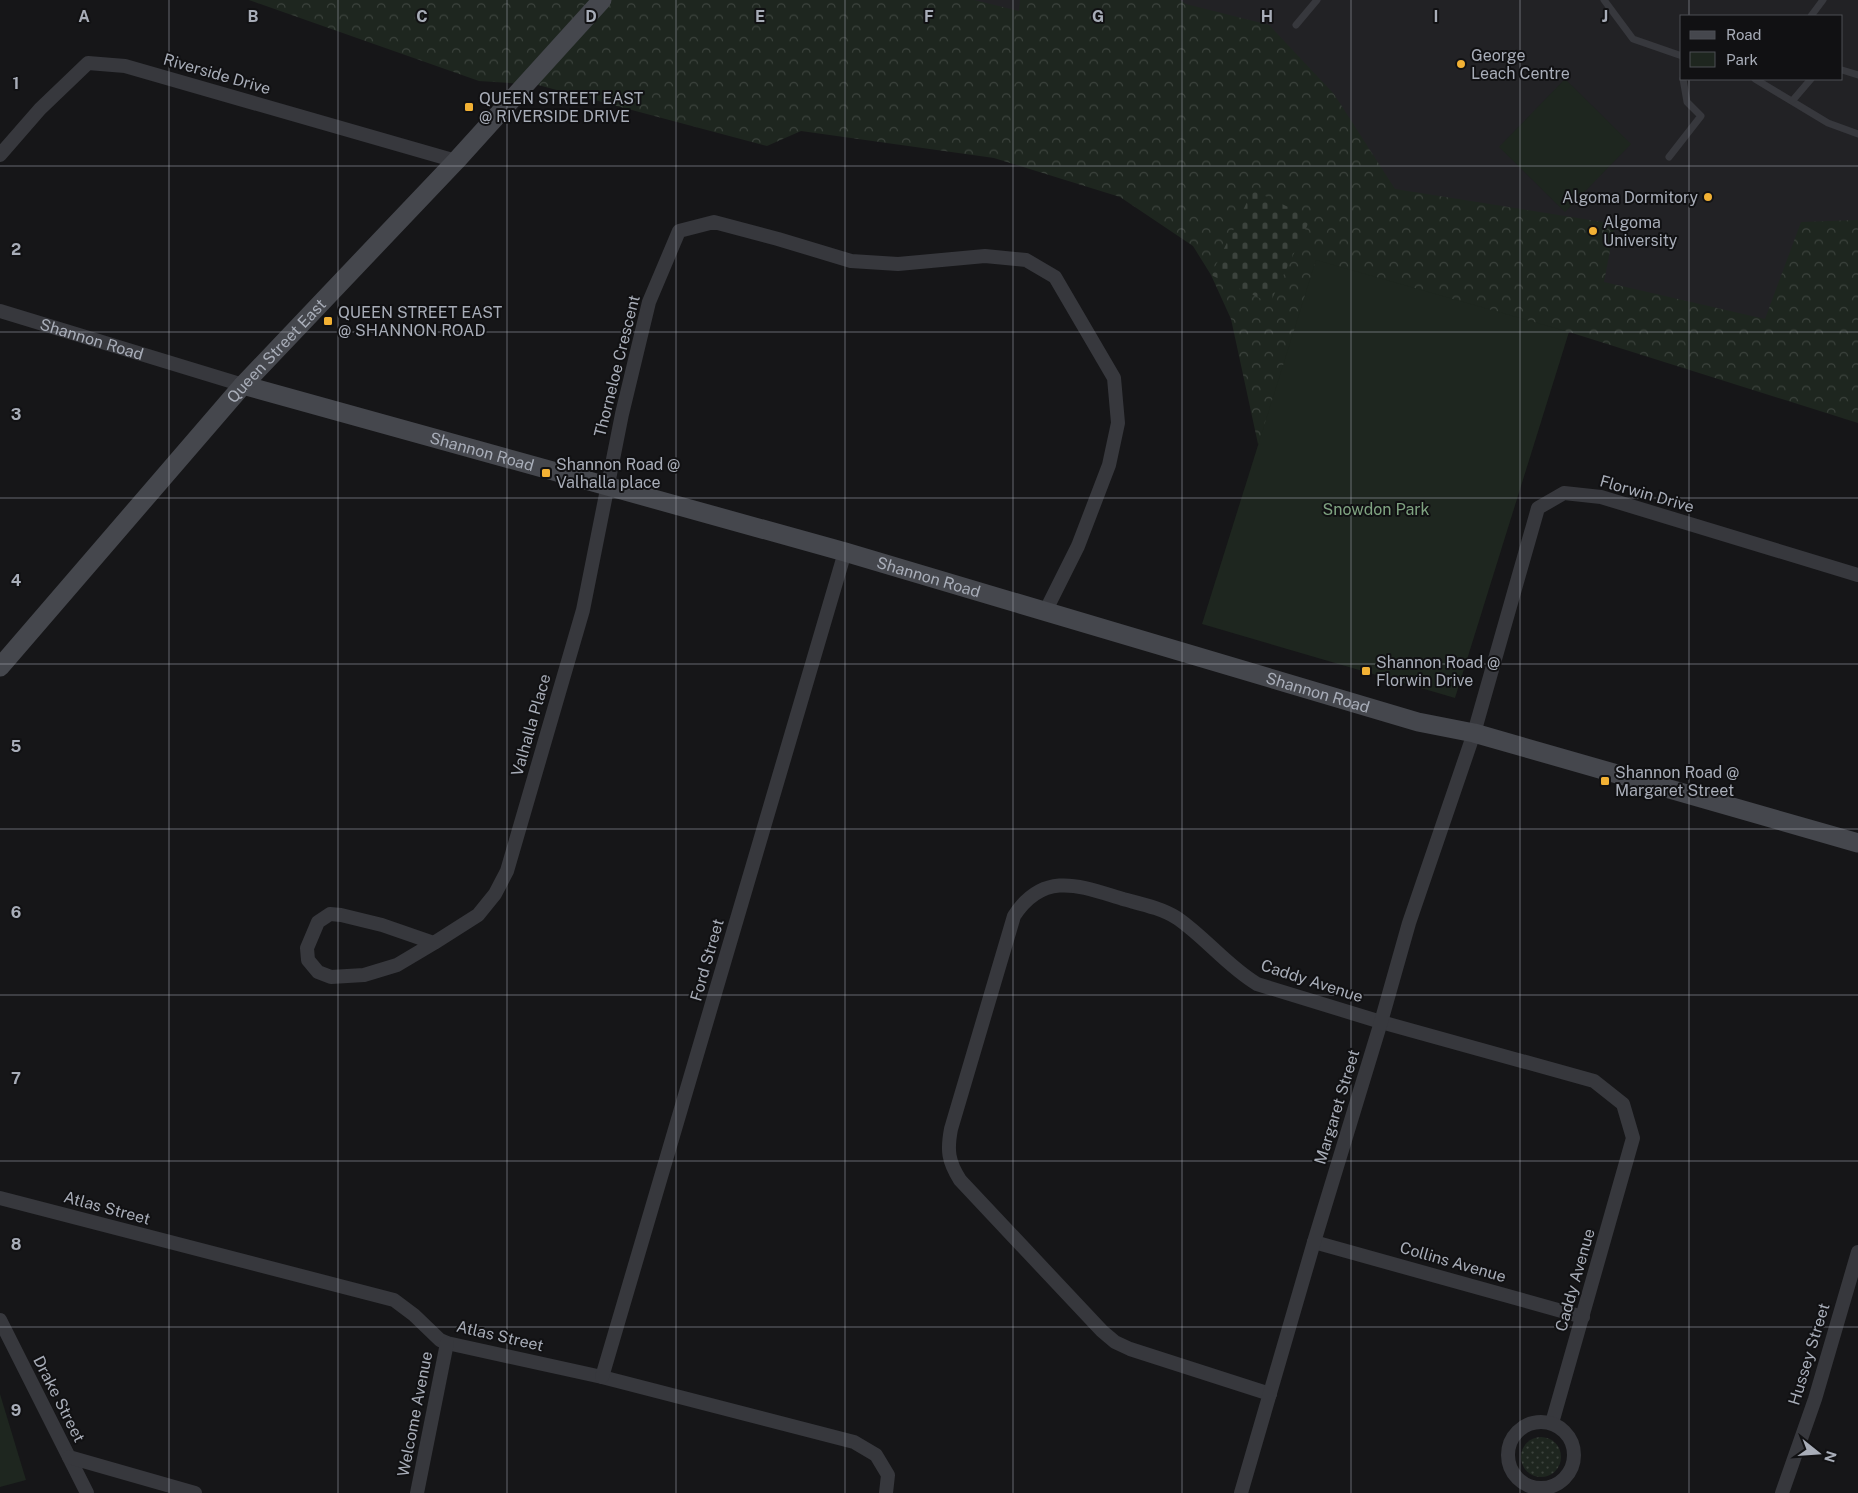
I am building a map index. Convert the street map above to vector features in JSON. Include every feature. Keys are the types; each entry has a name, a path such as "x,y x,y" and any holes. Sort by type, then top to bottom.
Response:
{"street":[{"name":"Queen Street East","path":"0,667 243,385 456,160 602,0"},
{"name":"Riverside Drive","path":"0,155 40,109 88,63 125,66 456,160"},
{"name":"Thorneloe Crescent","path":"608,485 622,414 649,302 678,231 714,222 851,261 898,264 985,256 1026,260 1055,278 1114,378 1118,423 1109,465 1078,546 1046,610"},
{"name":"Shannon Road","path":"0,311 243,385 608,485 1046,610 1418,722 1474,733 1858,843"},
{"name":"Valhalla Place","path":"434,943 382,925 330,914 318,922 306,948 308,960 318,972 331,977 364,975 397,965 434,943 478,915 495,894 507,871 583,610 608,485"},
{"name":"Florwin Drive","path":"1474,733 1538,508 1564,493 1601,497 1858,575"},
{"name":"Ford Street","path":"602,1377 845,552"},
{"name":"Margaret Street","path":"1241,1493 1409,923 1474,733"},
{"name":"Caddy Avenue","path":"1270,1394 1130,1349 1115,1342 1095,1324 960,1180 954,1170 949,1158 948,1145 951,1128 1008,933 1014,916 1022,904 1033,894 1066,884 1162,910 1176,918 1240,974 1257,984 1381,1022 1594,1081 1623,1104 1633,1138 1552,1423"},
{"name":"Atlas Street","path":"0,1198 394,1300 414,1315 440,1340 447,1343 602,1377 854,1442 876,1455 888,1476 886,1493"},
{"name":"Collins Avenue","path":"1314,1242 1583,1317"},
{"name":"Hussey Street","path":"1782,1493 1815,1399 1858,1252"},
{"name":"Drake Street","path":"0,1320 87,1493"},
{"name":"Welcome Avenue","path":"416,1493 447,1343"},
{"path":"1530,1423 1552,1423 1562,1429 1574,1447 1572,1469 1556,1485 1546,1489 1534,1489 1524,1485 1515,1478 1507,1458 1508,1447 1520,1429 1530,1423"},
{"path":"69,1457 195,1493"}],"lane":[{"path":"1296,25 1317,0"},
{"path":"1604,0 1634,39 1680,55"},
{"path":"1812,15 1823,0"},
{"path":"1843,70 1858,75"},
{"path":"1669,157 1701,116 1687,102 1683,80"},
{"path":"1758,80 1828,123 1858,134"},
{"path":"1792,100 1810,80"}],"shaded area":[{"name":"Algoma University","path":"623,0 1858,0 1858,389"}],"green space":[{"path":"249,0 974,0 1019,11 1020,0 1180,0 1186,4 1269,25 1334,94 1395,189 1615,224 1604,282 1765,319 1801,222 1858,220 1858,423 1569,332 1346,371 1258,444 1231,319 1211,275 1193,246 1120,197 994,158 801,131 767,146 538,85 479,81"},
{"path":"1565,79 1631,144 1565,212 1499,147"},
{"path":"1253,190 1311,218 1270,303 1211,275"},
{"name":"Snowdon Park","path":"1316,260 1569,332 1455,698 1202,624"},
{"path":"0,1394 26,1480 0,1487"},
{"path":"1545,1437 1552,1440 1558,1446 1561,1457 1560,1465 1552,1474 1545,1477 1537,1477 1530,1474 1522,1465 1521,1453 1524,1446 1533,1438"}],"place":[{"name":"George Leach Centre","path":"1461,64"},
{"name":"QUEEN STREET EAST @ RIVERSIDE DRIVE","path":"469,107"},
{"name":"Algoma Dormitory","path":"1708,197"},
{"name":"Algoma University","path":"1593,231"},
{"name":"QUEEN STREET EAST @ SHANNON ROAD","path":"328,321"},
{"name":"Shannon Road @ Valhalla place","path":"546,473"},
{"name":"Shannon Road @ Florwin Drive","path":"1366,671"},
{"name":"Shannon Road @ Margaret Street","path":"1605,781"}]}
